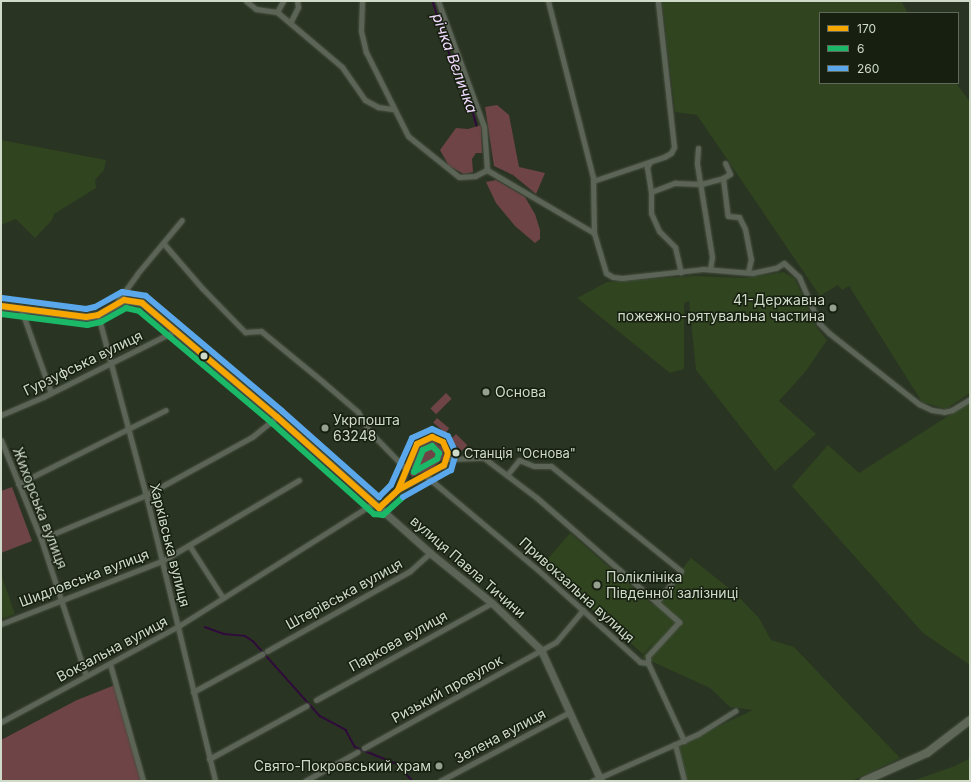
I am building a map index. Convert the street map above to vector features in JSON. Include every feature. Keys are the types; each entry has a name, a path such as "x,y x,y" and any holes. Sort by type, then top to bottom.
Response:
{"main road":[{"name":"вулиця Павла Тичини","path":"117,302 133,300 142,303 277,417 430,553 492,603 541,650 600,779"},
{"path":"1,306 86,317 98,315 117,302"},
{"path":"864,781 920,757 942,743 970,720"}],"street":[{"path":"246,1 256,9 278,12 342,67 365,100 378,107 392,109"},
{"path":"278,12 284,1"},
{"path":"290,23 298,7 297,1"},
{"path":"362,1 361,30 366,52 392,109 408,136 459,177 475,176 487,170"},
{"path":"438,1 458,63 469,82 484,127 487,170"},
{"path":"548,1 593,181 594,233 606,273 613,278 710,269 748,272 776,268 784,263 799,277 819,323 829,333 919,404 932,410 944,412 970,399"},
{"path":"593,181 650,162 671,153 674,147 658,1"},
{"path":"698,148 697,164 709,233 710,269"},
{"path":"650,162 647,167 651,192 651,213 659,231 675,247 681,272"},
{"path":"651,192 675,183 701,184 723,178 730,174 725,163"},
{"path":"487,170 594,233"},
{"path":"723,178 728,216 739,217 745,229 751,259 748,272"},
{"path":"117,302 137,274 164,244 182,220"},
{"path":"164,244 202,288 246,332 261,331 358,412 368,431 406,469"},
{"path":"21,309 51,393"},
{"name":"Харківська вулиця","path":"98,315 146,495 214,781"},
{"name":"Гурзуфська вулиця","path":"1,415 51,393 175,331"},
{"path":"18,484 166,410"},
{"path":"41,539 146,495 252,437 277,417"},
{"path":"377,505 398,490 444,465 448,460 447,449 443,442 436,438 425,438 414,447 398,490"},
{"name":"Жихорська вулиця","path":"1,440 41,539 86,676"},
{"path":"448,460 484,458 537,498 679,622 648,656 648,663 684,741"},
{"path":"507,475 519,460 534,466 551,466 681,571 657,602"},
{"name":"Привокзальна вулиця","path":"426,476 583,610 640,662 648,663"},
{"name":"Шидловська вулиця","path":"1,624 162,561 299,480"},
{"name":"Вокзальна вулиця","path":"1,722 178,627 377,505"},
{"path":"189,545 224,598"},
{"name":"Штерівська вулиця","path":"193,692 410,571 430,553"},
{"name":"Паркова вулиця","path":"316,700 492,603"},
{"name":"Ризький провулок","path":"364,748 556,642 583,610"},
{"path":"110,664 143,781"},
{"path":"209,759 306,706"},
{"path":"592,781 600,779 684,741 735,711"},
{"name":"Зелена вулиця","path":"440,781 570,712"},
{"path":"675,744 684,781"},
{"path":"305,781 357,752"}],"shaded area":[{"path":"662,1 901,1 907,12 819,12 819,84 957,84 970,102 970,393 946,409 922,402 849,286 842,290 838,285 820,296 697,115 675,112"},
{"path":"497,105 509,115 519,167 545,173 536,194 513,175 494,166 485,107"},
{"path":"481,125 482,153 476,153 472,159 473,172 464,174 449,166 440,150 456,128 468,129"},
{"path":"1,140 106,160 104,170 95,180 96,188 54,214 52,220 35,238 16,219 1,225"},
{"path":"496,180 525,197 535,214 540,230 540,239 535,243 515,226 496,203 486,182"},
{"path":"784,272 795,279 817,328 827,340 806,371 779,401 816,434 775,471 696,370 689,301 684,303 684,369 670,373 577,298 607,282 695,276 745,278"},
{"path":"446,393 452,399 436,414 430,409"},
{"path":"970,402 970,665 923,633 792,486 828,445 859,473"},
{"path":"437,418 449,428 445,433 433,423"},
{"path":"456,434 467,445 462,451 450,440"},
{"path":"432,440 443,448 444,458 431,469 412,477 410,474 417,447"},
{"path":"12,487 32,541 1,553 1,491"},
{"path":"570,533 653,605 691,558 735,593 759,618 771,640 794,647 900,758 852,781 687,781 678,745 753,710 730,707 710,688 642,657 659,637 643,654 542,566"},
{"path":"2,577 15,614 1,619 1,578"},
{"path":"115,685 143,781 1,781 1,740 77,700"},
{"path":"970,758 970,781 912,781 955,766"}],"waterway":[{"name":"річка Величка","path":"433,1 453,65 466,86 477,126"},
{"path":"205,627 224,634 245,636 253,641 320,716 346,730 355,747 397,764 413,781"}],"transit line":[{"name":"260","path":"2,298 86,309 95,307 122,292 146,296 282,411 379,497 391,485 412,438 432,429 448,436 456,453 451,470 403,497"},
{"name":"170","path":"1,306 86,317 98,315 124,300 142,303 277,417 379,508 398,490"},
{"name":"6","path":"1,314 87,325 101,322 126,308 139,311 272,423 374,514 383,515 403,497"},
{"name":"170","path":"432,437 443,442 448,453 444,465 398,490 417,444 432,437"},
{"name":"6","path":"432,446 439,453 437,459 414,472 423,450 432,446"}],"place":[{"name":"41-Державна пожежно-рятувальна частина","path":"833,308"},
{"name":"Основа","path":"486,392"},
{"name":"Укрпошта 63248","path":"325,428"},
{"name":"Станція \"Основа\"","path":"456,453"},
{"name":"Поліклініка Південної залізниці","path":"597,585"},
{"name":"Свято-Покровський храм","path":"439,766"}]}
